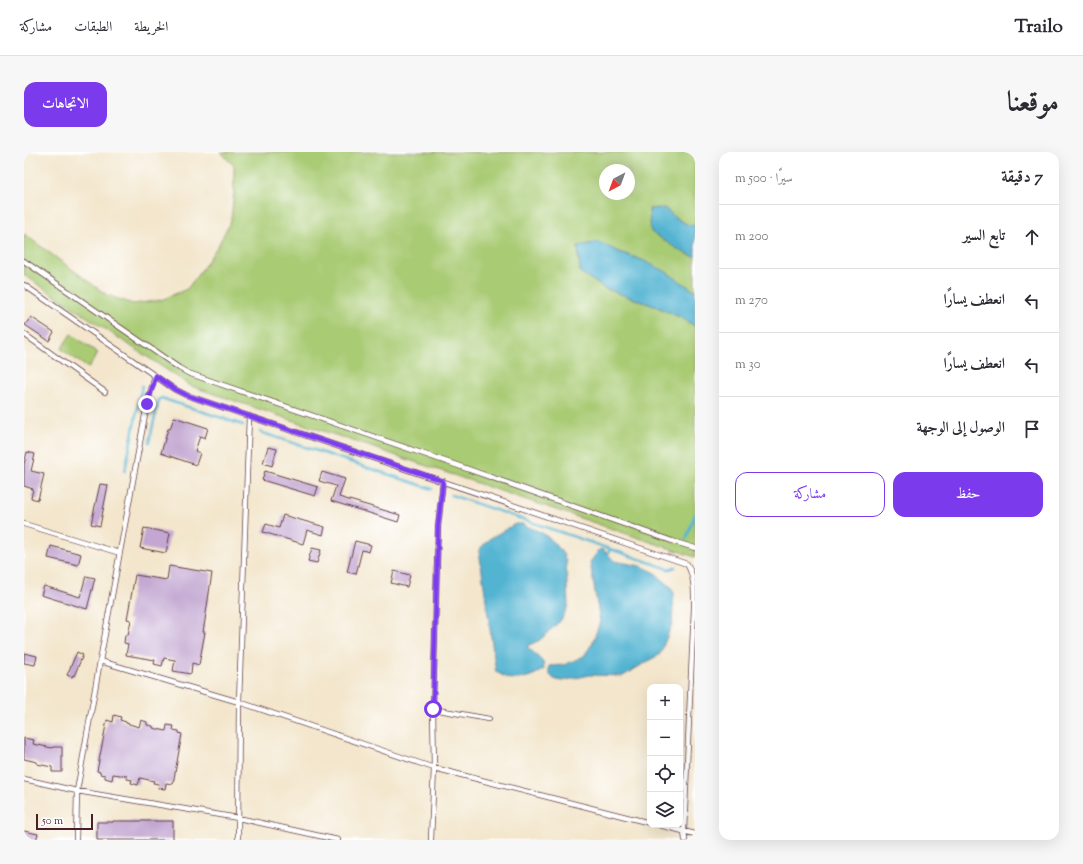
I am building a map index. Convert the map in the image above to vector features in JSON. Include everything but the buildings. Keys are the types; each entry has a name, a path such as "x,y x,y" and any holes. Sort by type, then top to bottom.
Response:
{"lane":[{"path":"24,262 172,364 188,373 695,548"},
{"path":"24,285 174,389 186,395 686,564 692,571 694,578 694,608 684,831 685,840"},
{"path":"24,334 105,392"},
{"path":"76,840 77,791 147,404 156,376"},
{"path":"238,840 239,702 249,416"},
{"path":"431,840 434,768 433,709 438,526 443,481"},
{"path":"24,524 120,553"},
{"path":"100,661 239,702 434,768 647,822"},
{"path":"433,709 489,718"},
{"path":"24,779 77,791 238,818 338,840"},
{"path":"672,828 695,834"}],"green space":[{"path":"221,152 695,152 695,226 682,222 664,208 679,250 695,257 695,290 642,260 619,252 578,246 580,272 604,288 657,307 682,318 695,326 695,557 191,386 24,275 24,234 107,295 133,304 161,300 187,289 203,268 219,244 231,220 234,193 234,166"},
{"path":"71,334 98,353 88,368 61,349"}],"water":[{"path":"664,208 682,222 695,226 695,257 679,250 651,232 649,209"},
{"path":"599,242 665,271 695,290 695,326 682,318 657,307 604,288 580,272 578,246"},
{"path":"515,524 522,524 542,533 554,542 563,554 566,561 568,606 561,620 540,640 527,646 543,662 544,669 532,676 511,679 496,672 479,550 489,539"},
{"path":"600,549 604,550 614,561 641,566 654,572 671,587 674,594 672,624 660,654 623,676 590,675 561,681 554,679 549,674 549,666 564,665 584,656 592,644 600,622 590,562"}],"waterway":[{"path":"125,471 142,386"},
{"path":"149,442 159,400 161,398 243,425"},
{"path":"260,432 432,489"},
{"path":"451,495 669,569 675,567"},
{"path":"686,539 695,514"},
{"path":"608,554 610,549"}],"route":[{"path":"147,404 156,376 174,389 186,395 443,481 438,526 433,709"}]}
